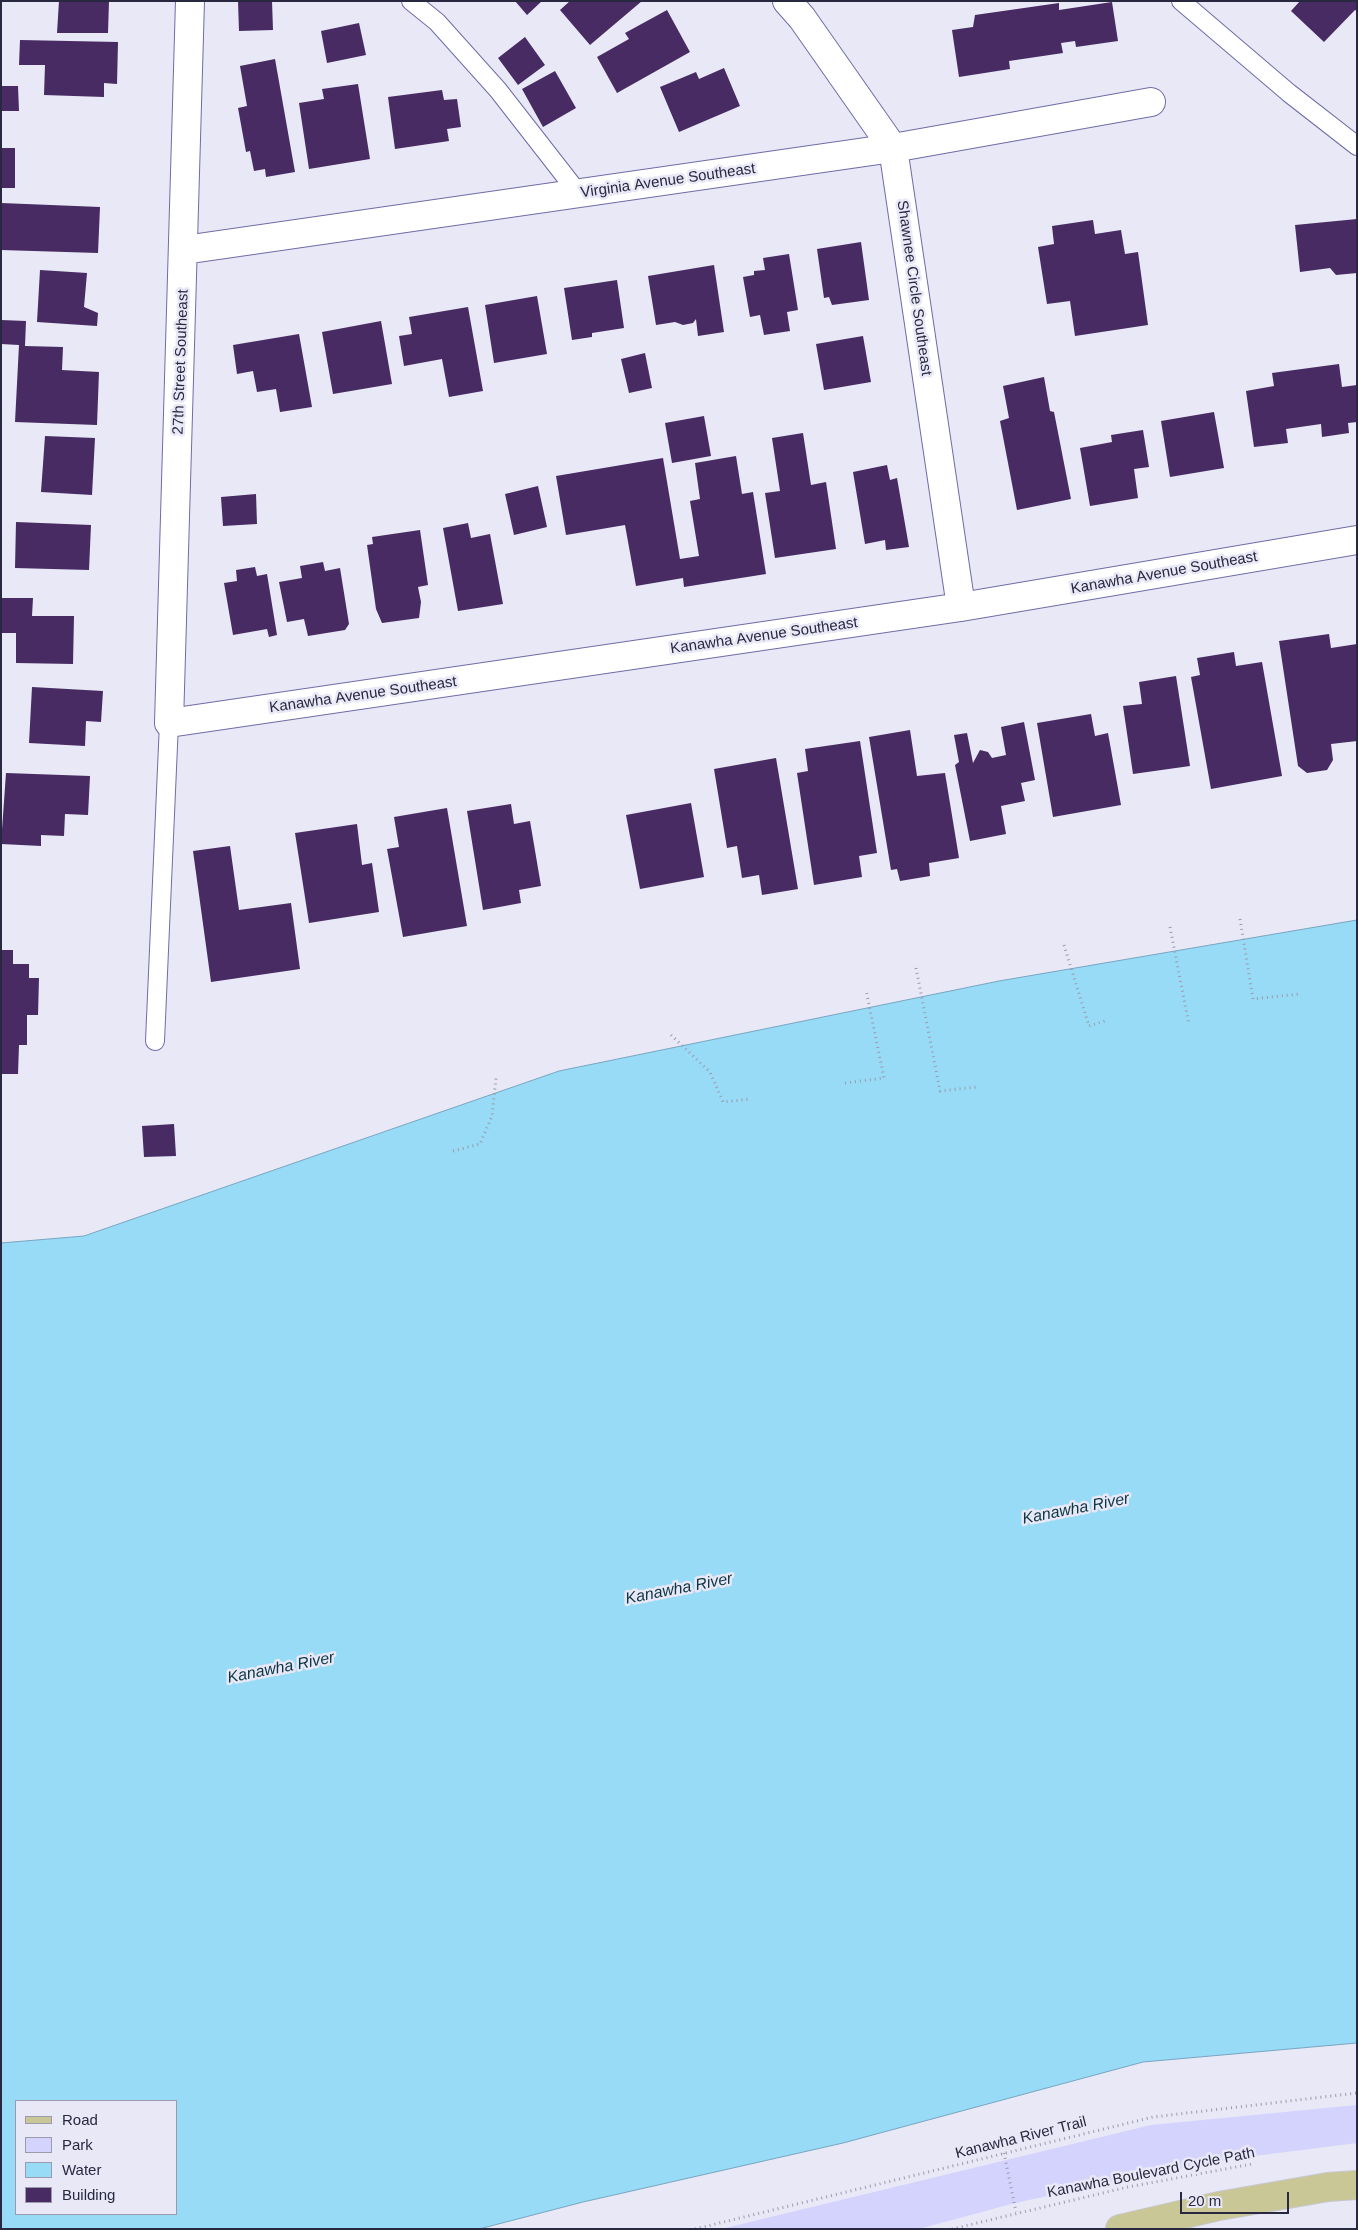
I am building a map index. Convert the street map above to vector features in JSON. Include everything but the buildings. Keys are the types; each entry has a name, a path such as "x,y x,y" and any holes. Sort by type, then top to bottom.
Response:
{"main road":[{"path":"1120,2229 1219,2206 1328,2187 1357,2185"}],"street":[{"name":"27th Street Southeast","path":"169,723 190,1"},
{"name":"Shawnee Circle Southeast","path":"787,1 802,18 893,148 961,607"},
{"name":"Virginia Avenue Southeast","path":"184,250 893,148 1151,102"},
{"name":"Kanawha Avenue Southeast","path":"169,723 961,607 1357,540"}],"lane":[{"path":"411,1 437,22 498,90 579,194"},
{"path":"1181,1 1289,93 1357,146"},
{"path":"155,1041 169,723"}],"path":[{"path":"1240,919 1253,999 1299,994"},
{"path":"1170,927 1189,1025"},
{"path":"1064,946 1088,1026 1108,1020"},
{"path":"916,968 940,1091 977,1088"},
{"path":"845,1083 884,1078 866,990"},
{"path":"670,1035 710,1072 723,1102 750,1099"},
{"path":"454,1151 480,1144 492,1116 496,1078"},
{"name":"Kanawha River Trail","path":"695,2229 1154,2117 1357,2092"},
{"path":"1004,2153 1016,2212"},
{"name":"Kanawha Boulevard Cycle Path","path":"952,2229 1016,2212 1128,2187 1253,2164"}],"green space":[{"path":"1357,2105 1357,2143 1239,2158 1124,2179 1011,2204 919,2229 721,2229 1151,2125"}],"water":[{"name":"Kanawha River","path":"1357,920 1357,2043 1143,2062 843,2143 583,2202 479,2229 1,2229 1,1243 84,1236 559,1071 999,981"}]}
